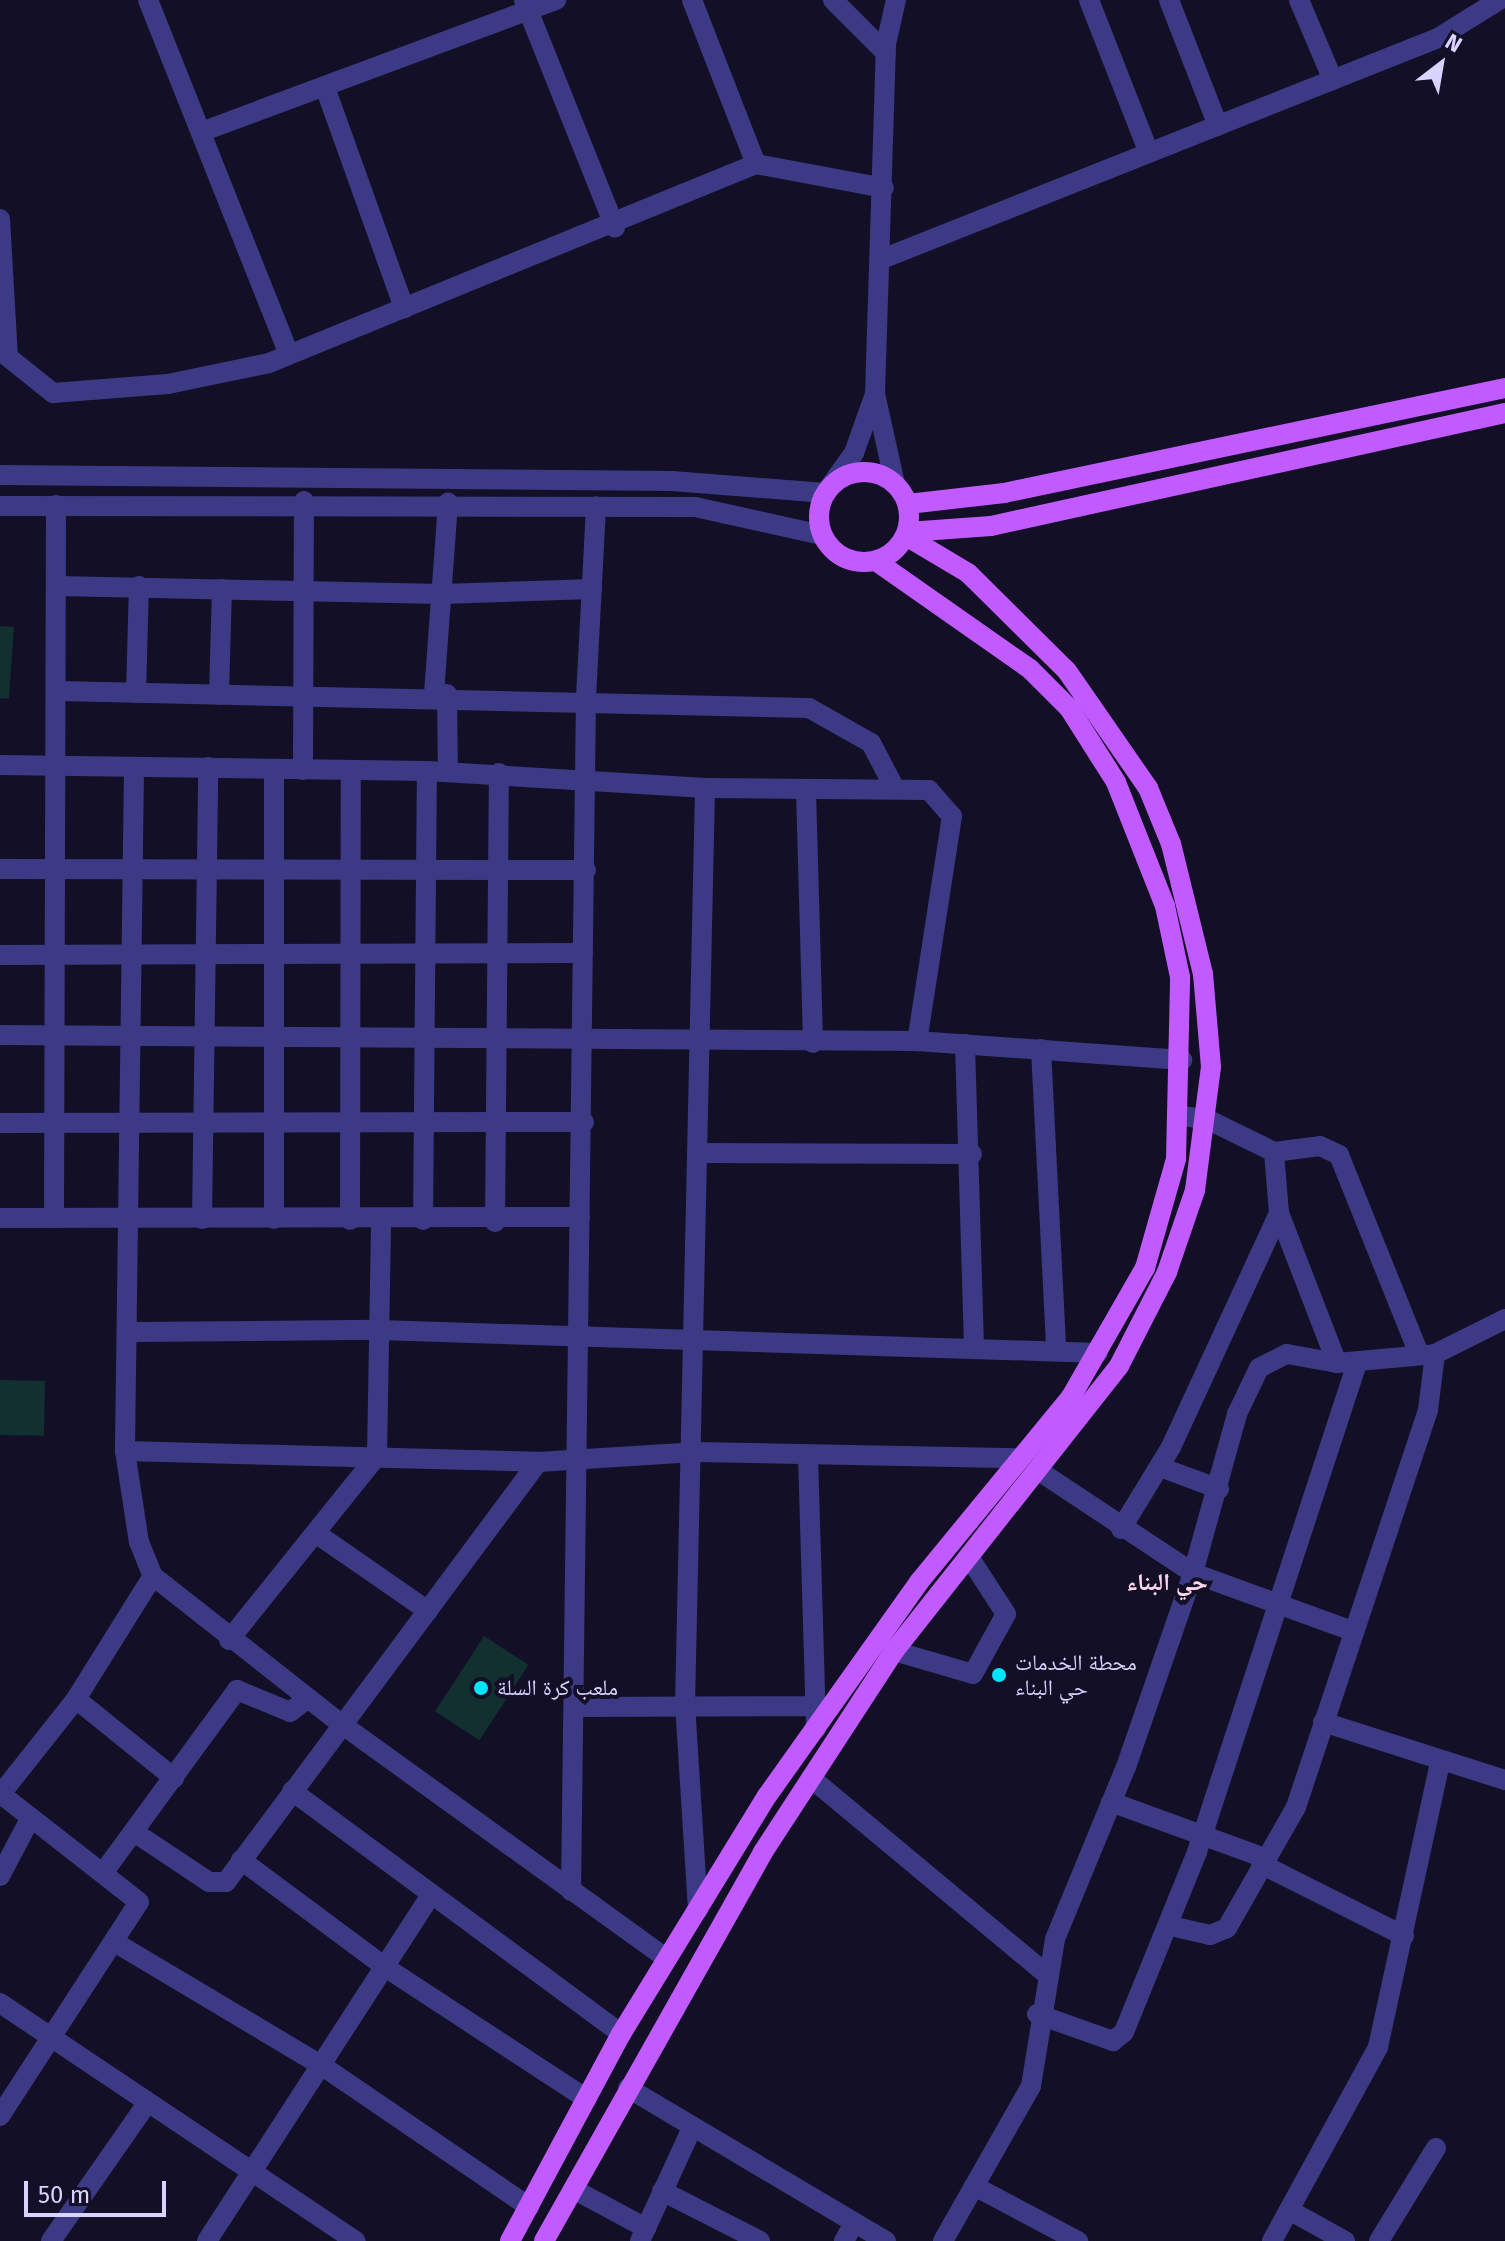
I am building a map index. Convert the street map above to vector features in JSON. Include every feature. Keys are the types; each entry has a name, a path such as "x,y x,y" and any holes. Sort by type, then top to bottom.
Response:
{"main road":[{"path":"908,504 1004,493 1505,388"},
{"path":"876,561 907,534 991,526 1505,413"},
{"path":"510,2241 621,2034 816,1729 1017,1458 1071,1397 1145,1268 1176,1159 1182,1060 1180,977 1165,906 1116,782 1069,708 1030,669 876,561 839,555 822,535 827,491 861,472 895,484 908,504 907,534"},
{"path":"544,2241 628,2088 811,1778 894,1651 1119,1366 1167,1272 1209,1120 1203,974 1171,844 1148,788 1067,671 968,573 907,534"}],"street":[{"path":"148,0 289,354"},
{"path":"201,132 326,90 526,5 556,0"},
{"path":"692,0 756,164"},
{"path":"833,0 886,53"},
{"path":"895,484 875,394 882,259 886,53 896,0"},
{"path":"1089,0 1149,153"},
{"path":"1169,0 1218,126"},
{"path":"1299,0 1333,80"},
{"path":"882,259 1438,38 1499,0"},
{"path":"526,5 615,227"},
{"path":"326,90 404,308"},
{"path":"0,219 8,357 53,393 168,384 289,354 615,227 756,164 884,188"},
{"path":"0,475 672,481 827,491 854,453 875,394"},
{"path":"0,506 304,501 695,507 822,535"},
{"path":"303,770 300,591 304,501"},
{"path":"448,503 440,694 448,771"},
{"path":"54,1218 60,691 56,505"},
{"path":"571,1891 584,1122 586,698 596,506"},
{"path":"57,586 442,594 592,589"},
{"path":"136,693 139,586"},
{"path":"219,695 222,589"},
{"path":"60,691 301,697 440,694 809,708 871,743 895,789"},
{"path":"0,765 448,771 705,788 929,790 952,816 917,1041"},
{"path":"202,1219 200,1124 209,1034 204,957 208,767"},
{"path":"134,769 126,1123 126,1222 132,1332 125,1451 139,1542 153,1576 229,1640 307,1699 667,1959"},
{"path":"350,1220 345,1036 351,770"},
{"path":"274,771 277,868 274,1219"},
{"path":"423,1220 427,771"},
{"path":"495,1222 499,1121 499,773"},
{"path":"698,1910 685,1706 695,1452 698,1040 705,788"},
{"path":"806,790 813,1043"},
{"path":"0,869 586,870"},
{"path":"0,955 204,957 347,953 583,953"},
{"path":"0,1035 129,1038 209,1034 583,1037 813,1043 917,1041 1182,1060"},
{"path":"965,1044 972,1154 974,1346"},
{"path":"1041,1049 1056,1346"},
{"path":"1171,1926 1222,1933 1296,1807 1350,1630 1428,1410 1427,1354 1339,1155 1320,1146 1274,1152 1209,1120 1179,1115"},
{"path":"0,1123 200,1124 345,1119 584,1122"},
{"path":"1037,2014 1117,2041 1171,1926 1203,1833 1276,1603 1347,1363 1279,1213 1274,1152"},
{"path":"697,1153 972,1154"},
{"path":"1121,1529 1160,1467 1279,1213"},
{"path":"0,1218 126,1222 274,1219 495,1222 580,1217"},
{"path":"229,1640 377,1456 381,1220"},
{"path":"943,2241 1031,2086 1040,2059 1037,2014 1045,1973 1111,1802 1193,1573 1219,1489 1237,1414 1259,1368 1287,1354 1347,1363 1427,1354 1505,1319"},
{"path":"132,1332 379,1330 696,1343 1056,1346 1098,1353"},
{"path":"125,1451 538,1462 577,1456 695,1452 1017,1458"},
{"path":"808,1455 816,1729"},
{"path":"134,1832 215,1885 241,1860 340,1723 428,1611 538,1462"},
{"path":"1160,1467 1219,1489"},
{"path":"1039,1471 1121,1529 1193,1573 1350,1630"},
{"path":"317,1534 428,1611"},
{"path":"894,1651 973,1674 1006,1614 969,1557"},
{"path":"0,2116 116,1943 139,1902 29,1821 1,1794 76,1699 153,1576"},
{"path":"103,1873 237,1690 290,1712 307,1699"},
{"path":"76,1699 174,1778"},
{"path":"574,1707 817,1706"},
{"path":"1323,1722 1440,1762 1505,1780"},
{"path":"1272,2241 1378,2047 1440,1762"},
{"path":"811,1778 1045,1973"},
{"path":"292,1791 621,2034"},
{"path":"1111,1802 1203,1833 1263,1861 1404,1936"},
{"path":"0,1876 29,1821"},
{"path":"241,1860 385,1967 587,2099"},
{"path":"207,2241 431,1895"},
{"path":"116,1943 321,2065 529,2207"},
{"path":"0,2003 356,2241"},
{"path":"628,2088 849,2232 886,2241"},
{"path":"51,2241 148,2102"},
{"path":"573,2189 643,2234 692,2128"},
{"path":"1379,2241 1436,2148"},
{"path":"974,2186 1078,2241"},
{"path":"662,2191 760,2241"},
{"path":"1289,2210 1345,2241"}],"green space":[{"path":"0,626 14,627 9,699 0,698"},
{"path":"0,1380 45,1381 44,1436 0,1435"},
{"name":"ملعب كرة السلة","path":"484,1636 528,1665 479,1740 435,1711"}],"place":[{"name":"محطة الخدمات حي البناء","path":"999,1675"},
{"name":"ملعب كرة السلة","path":"481,1688"}],"district":[{"name":"حي البناء","path":"1167,1583"}]}
